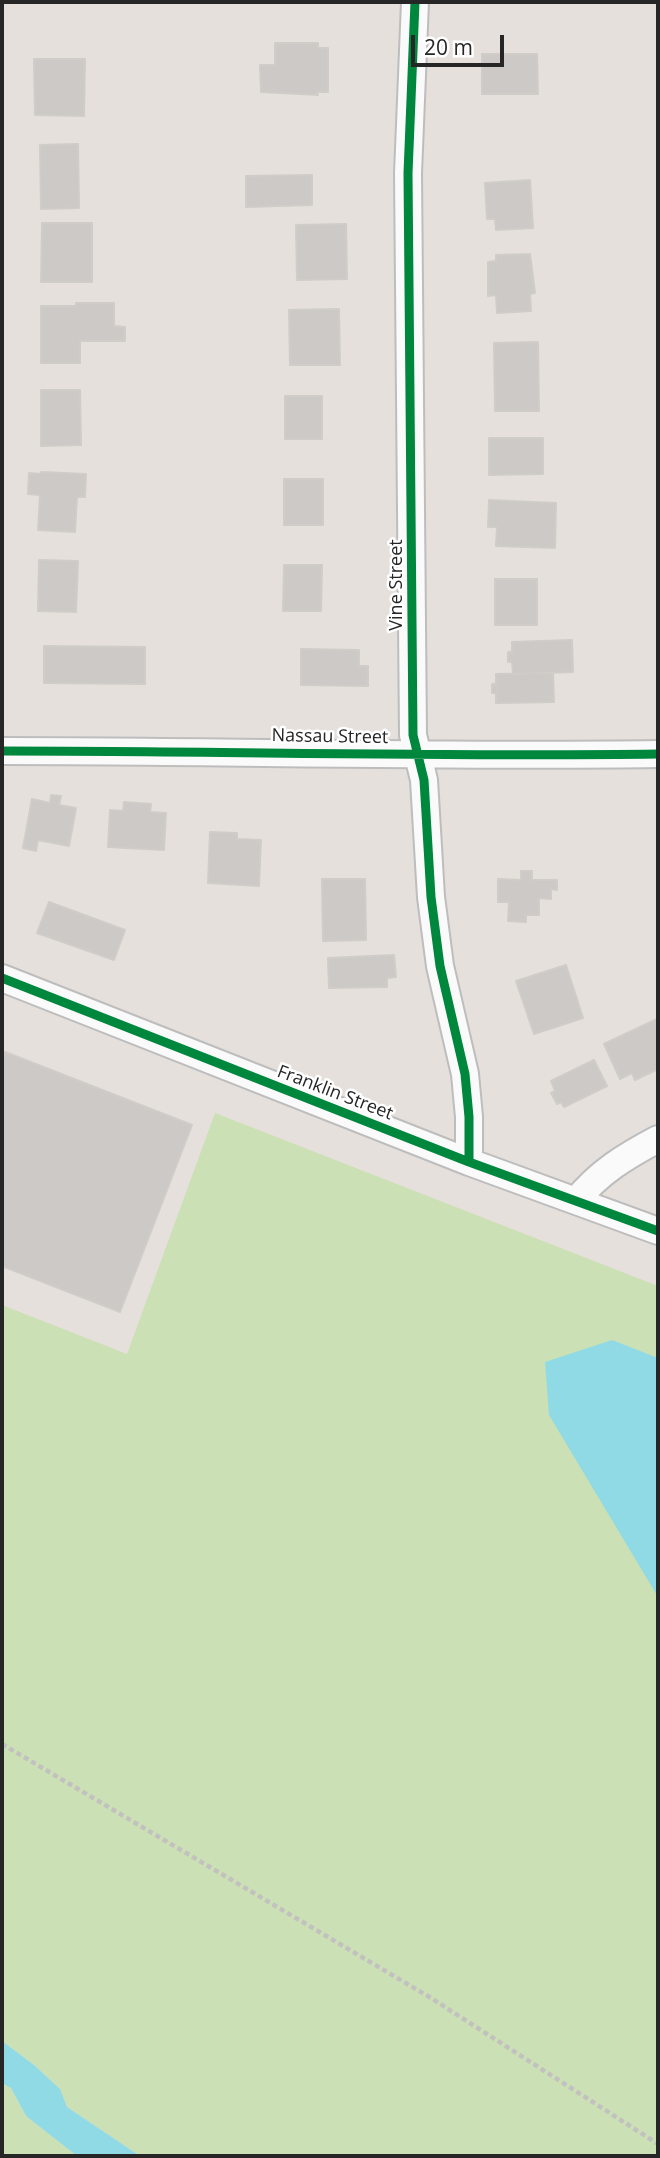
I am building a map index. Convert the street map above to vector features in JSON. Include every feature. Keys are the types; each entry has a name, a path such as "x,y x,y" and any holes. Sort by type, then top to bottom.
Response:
{"street":[{"name":"Vine Street","path":"415,2 408,173 413,736 424,780 431,897 440,966 465,1074 470,1117 469,1162"},
{"name":"Nassau Street","path":"2,751 658,754"},
{"name":"Franklin Street","path":"2,978 469,1162 658,1231"},
{"path":"576,1201 591,1182 620,1159 658,1139"}],"path":[{"path":"2,1744 431,1998 658,2144"}],"green space":[{"path":"215,1113 658,1286 658,2156 140,2156 67,2107 59,2088 2,2041 2,1305 127,1354"},
{"path":"2,2083 11,2088 26,2116 77,2156 2,2156"}],"water":[{"path":"612,1340 658,1358 658,1597 549,1415 545,1362"},
{"path":"2,2041 60,2089 67,2107 140,2156 77,2156 26,2116 11,2088 2,2083"}],"building":[{"path":"275,43 318,43 318,48 328,48 328,92 317,92 318,95 261,92 260,65 275,65"},
{"path":"482,54 537,54 538,94 482,94"},
{"path":"34,59 85,59 84,116 35,115"},
{"path":"78,144 79,208 41,209 40,145"},
{"path":"312,175 312,205 246,207 246,176"},
{"path":"530,180 533,228 496,230 495,219 487,219 485,183"},
{"path":"42,223 92,223 92,282 41,282"},
{"path":"346,224 347,279 297,280 296,225"},
{"path":"530,254 535,293 530,294 531,311 497,313 496,295 488,296 488,262 496,261 496,255"},
{"path":"76,303 114,303 114,326 125,327 125,341 80,341 80,363 41,363 41,306 76,306"},
{"path":"339,309 340,365 290,365 289,310"},
{"path":"538,342 539,411 495,411 494,343"},
{"path":"41,390 80,390 81,445 41,446"},
{"path":"285,396 322,396 322,439 285,439"},
{"path":"489,438 543,438 543,474 489,475"},
{"path":"29,473 86,474 85,497 77,497 75,532 38,530 40,495 28,494"},
{"path":"284,479 323,479 323,525 284,525"},
{"path":"489,500 556,503 555,548 496,546 497,527 488,527"},
{"path":"39,560 78,561 76,612 38,611"},
{"path":"284,565 322,565 321,611 283,611"},
{"path":"495,579 537,579 537,625 495,625"},
{"path":"572,640 573,672 513,674 512,662 508,662 512,642"},
{"path":"44,646 145,647 145,684 44,683"},
{"path":"301,649 359,650 359,666 368,666 368,686 301,685"},
{"path":"553,673 554,702 496,703 492,684 496,684 496,674"},
{"path":"51,795 61,796 59,805 76,808 69,846 38,840 36,851 23,848 32,799 50,803"},
{"path":"124,802 151,804 150,812 166,813 164,850 108,847 110,810 123,811"},
{"path":"210,832 237,833 237,839 261,840 259,886 208,883"},
{"path":"521,871 532,871 532,880 557,880 557,890 551,889 551,899 539,898 539,915 526,915 526,922 508,921 509,902 498,902 498,879 521,880"},
{"path":"322,879 365,879 366,940 323,941"},
{"path":"49,902 125,930 114,960 37,933"},
{"path":"394,955 396,977 387,978 387,987 329,988 328,958"},
{"path":"566,965 583,1018 534,1034 516,981"},
{"path":"657,1019 658,1069 635,1080 632,1073 620,1079 604,1044"},
{"path":"5,1052 192,1125 120,1312 2,1266 2,1062"},
{"path":"594,1060 607,1086 564,1107 561,1102 557,1104 551,1093 555,1091 551,1081"}],"cycle path":[{"path":"415,2 408,173 413,735 424,780 431,897 440,966 465,1074 469,1162"},
{"path":"2,751 658,754"},
{"path":"2,978 469,1162 658,1231"}]}
